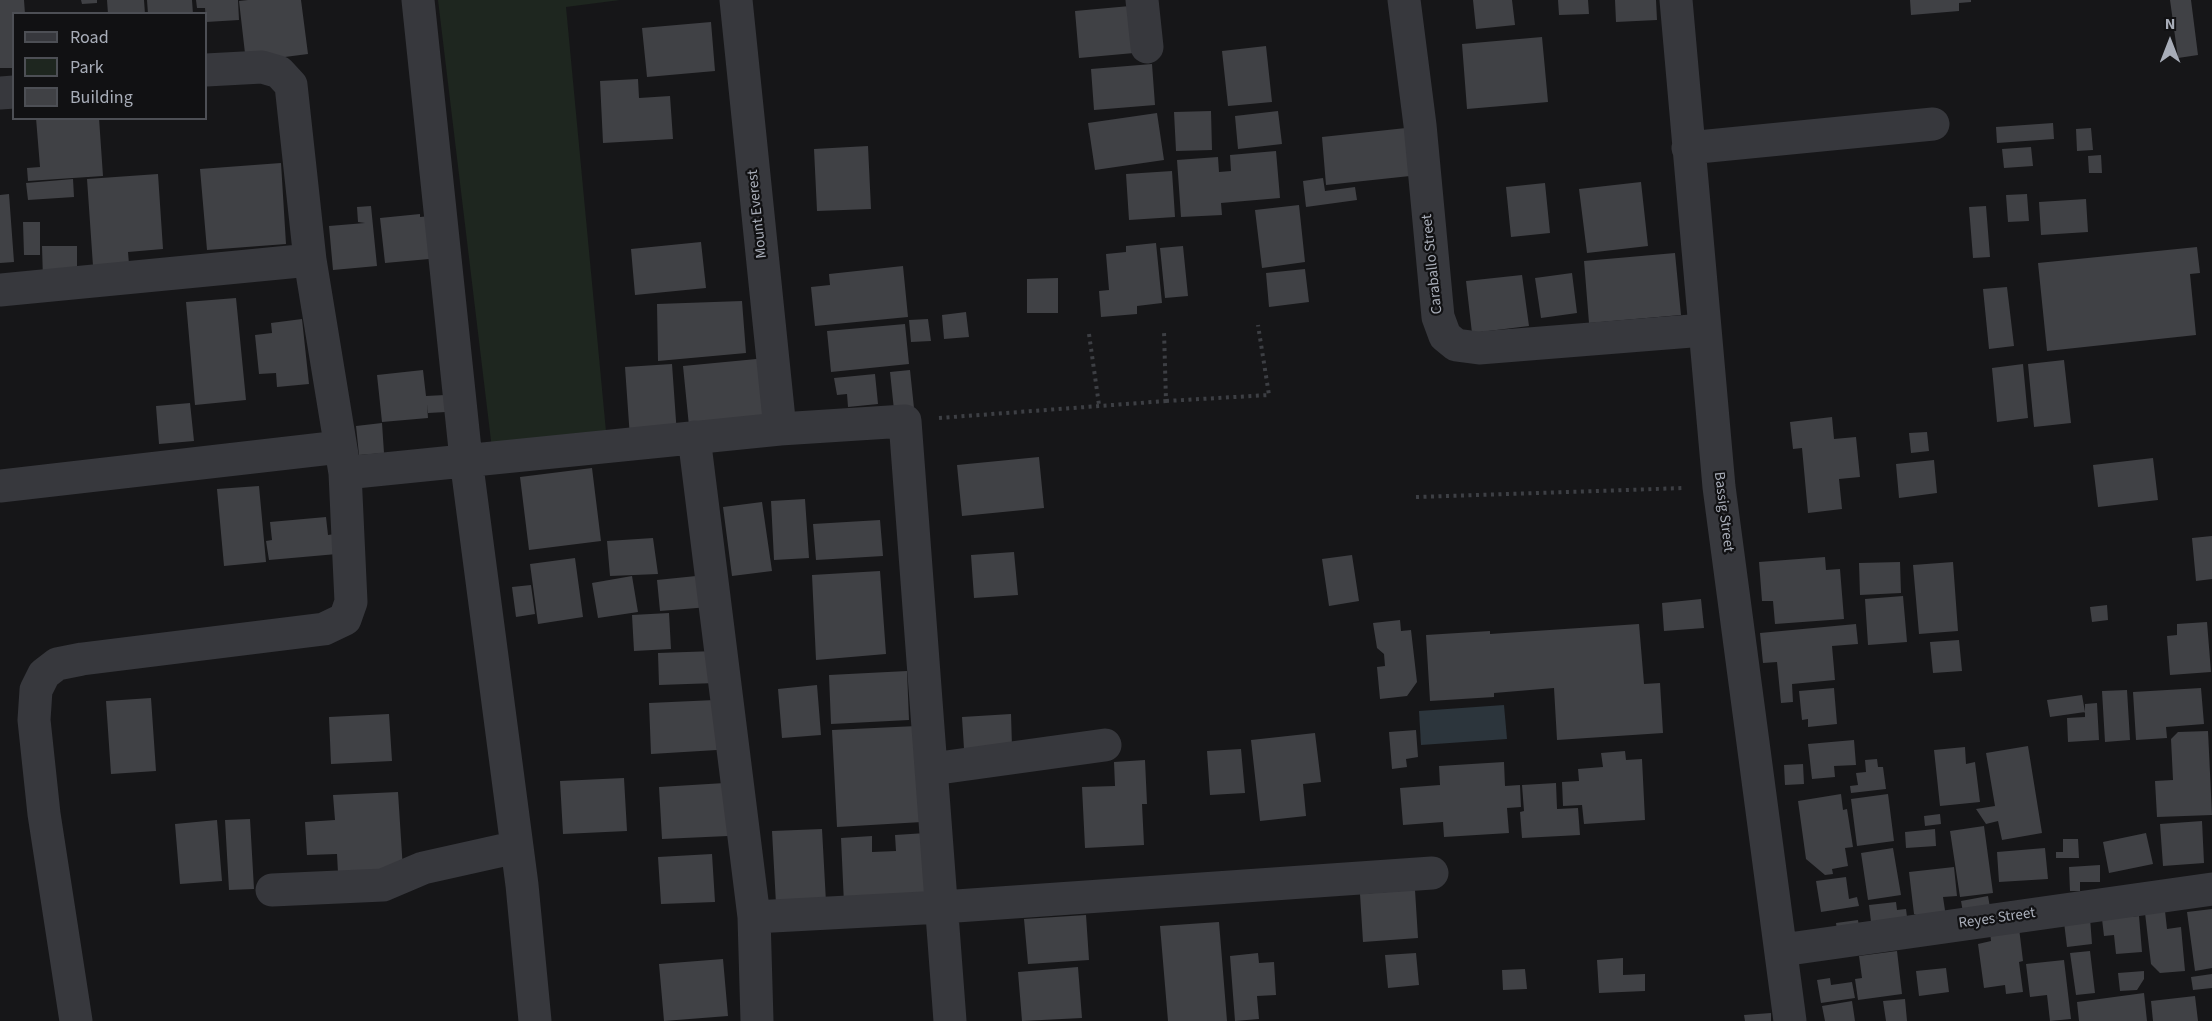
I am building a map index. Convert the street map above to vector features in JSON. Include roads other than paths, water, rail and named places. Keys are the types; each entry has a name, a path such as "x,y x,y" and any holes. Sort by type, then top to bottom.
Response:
{"street":[{"path":"418,0 466,459 517,847 535,1021"},
{"name":"Mount Everest","path":"736,0 780,429"},
{"path":"1142,0 1147,47"},
{"name":"Caraballo Street","path":"1404,0 1420,126 1438,317 1445,336 1456,345 1479,348 1704,330"},
{"name":"Bassig Street","path":"1676,0 1719,487 1790,1021"},
{"path":"76,1021 44,814 34,720 36,690 44,674 57,664 324,629 345,619 351,602 343,460 310,260 291,85 279,72 262,67 207,70"},
{"path":"1688,147 1933,124"},
{"path":"0,291 310,260"},
{"path":"0,486 343,460 466,459 780,429 905,421 950,1021"},
{"path":"694,437 754,917 757,1021"},
{"path":"932,769 1105,745"},
{"path":"272,890 382,885 423,868 517,847"},
{"path":"754,917 942,907 1431,873"},
{"name":"Reyes Street","path":"1782,950 2212,889"}]}
